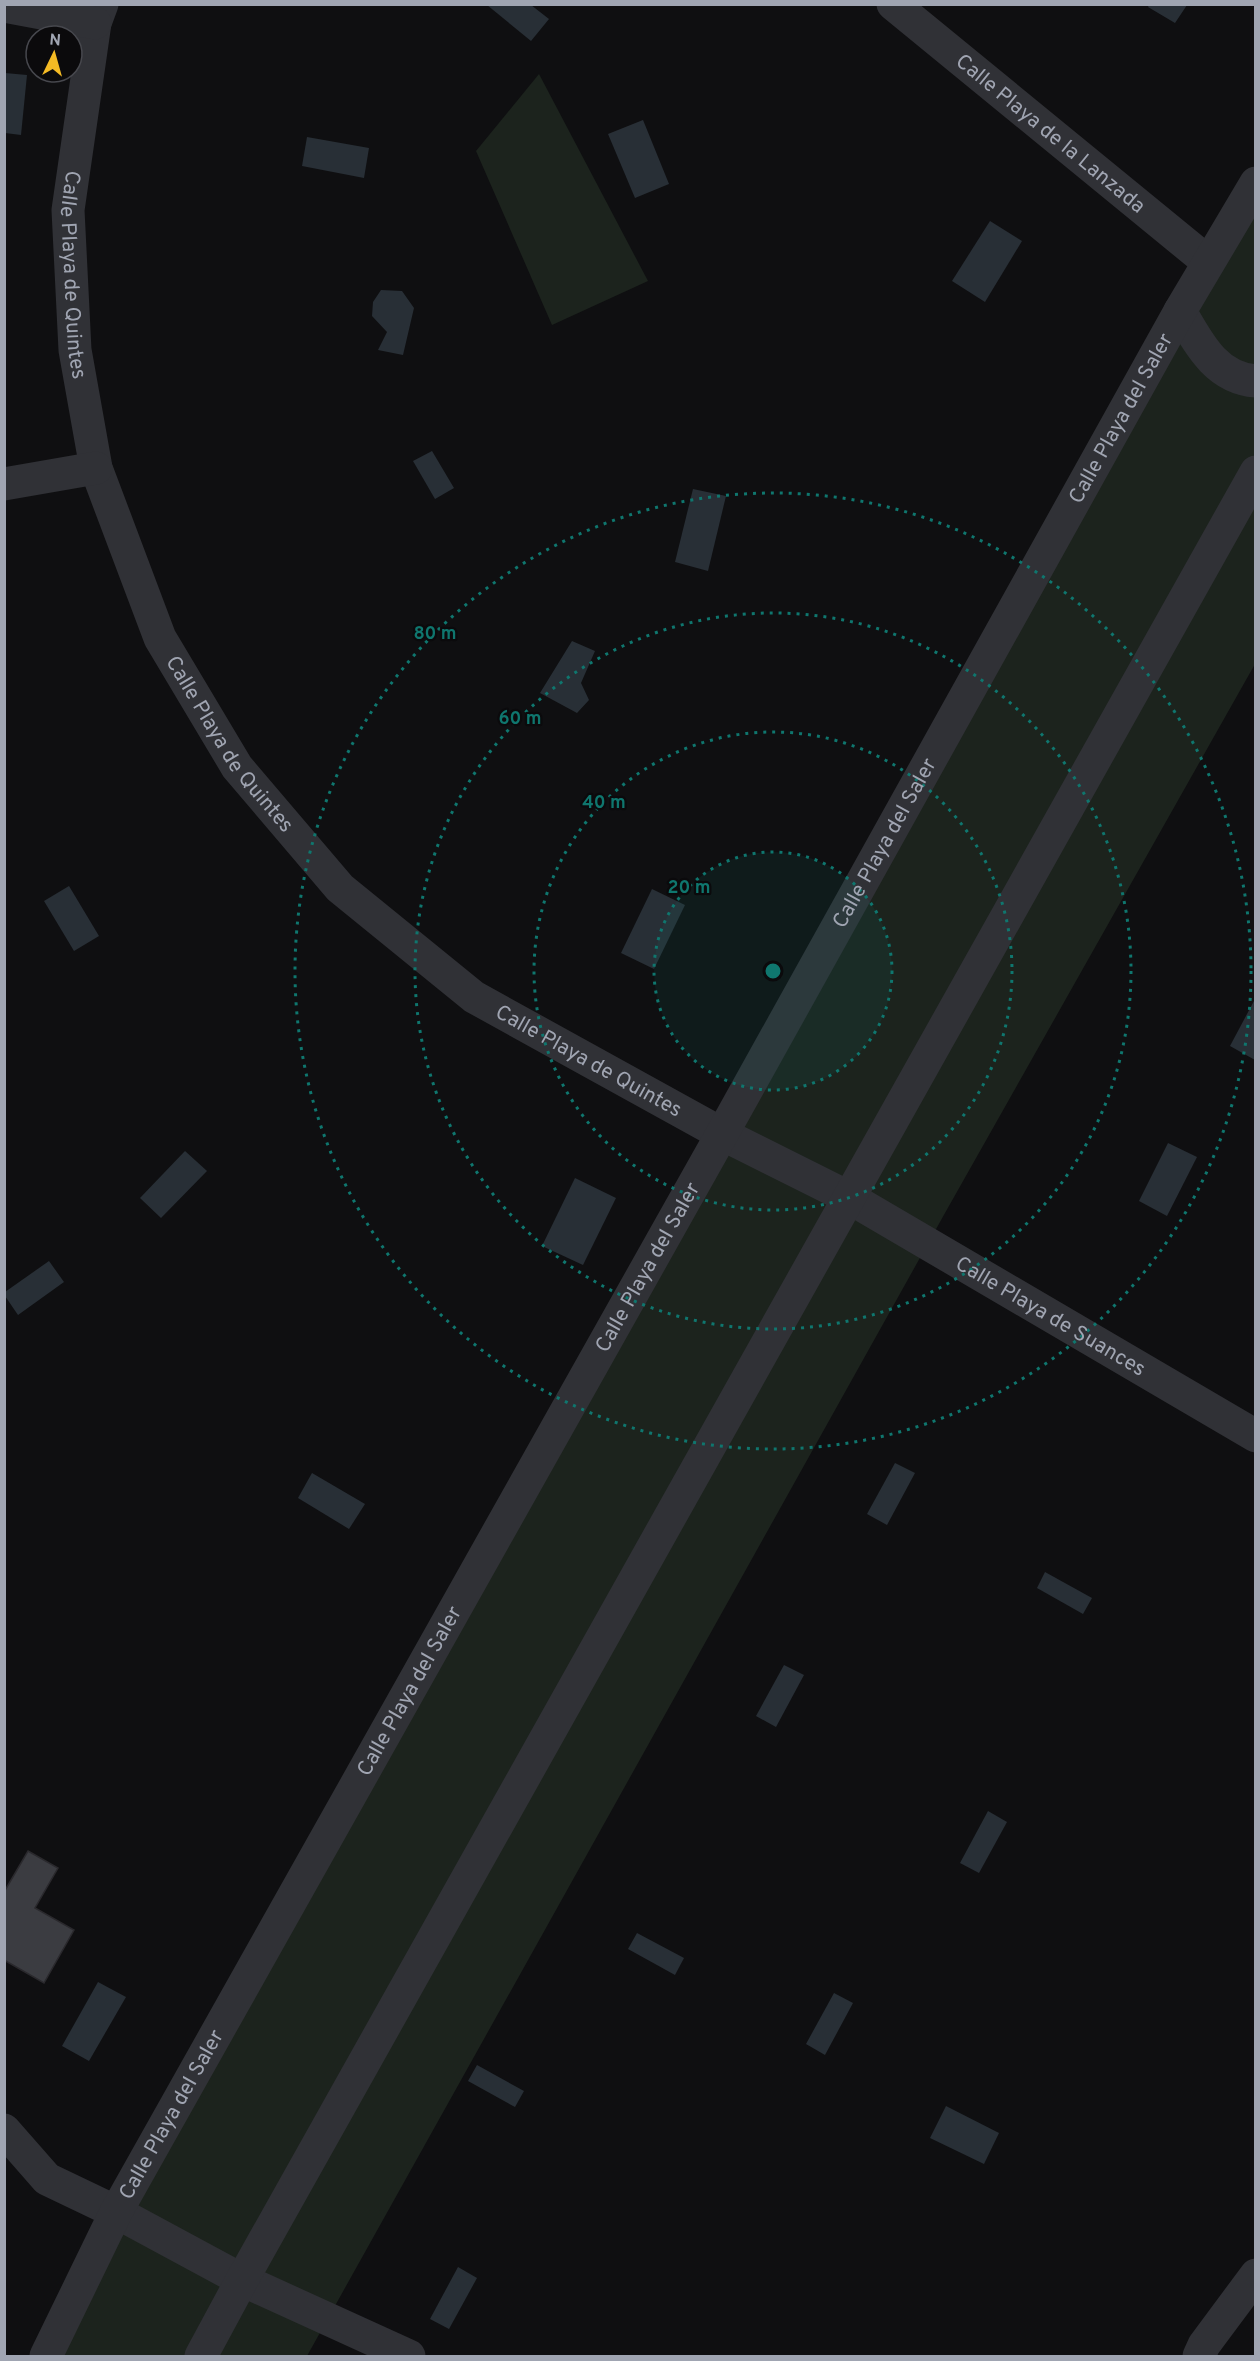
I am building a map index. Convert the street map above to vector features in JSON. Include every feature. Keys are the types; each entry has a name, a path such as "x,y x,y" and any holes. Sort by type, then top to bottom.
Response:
{"street":[{"name":"Calle Playa de la Lanzada","path":"893,4 1208,262"},
{"path":"4,6 99,14"},
{"name":"Calle Playa de Quintes","path":"99,14 68,210 75,350 96,468 160,638 237,767 340,888 474,997 722,1134 848,1197"},
{"name":"Calle Playa del Saler","path":"46,2356 116,2212 722,1134 1180,311 1208,262 1240,237 1256,183"},
{"path":"1180,311 1203,352 1224,372 1256,381"},
{"path":"4,484 96,468"},
{"path":"201,2356 1256,472"},
{"name":"Calle Playa de Suances","path":"848,1197 1256,1436"},
{"path":"4,2130 47,2180 116,2212 242,2280 409,2356"},
{"path":"1199,2356 1204,2345 1256,2275"}],"shaded area":[{"path":"1149,4 1187,5 1175,23 1148,7"},
{"path":"487,5 531,5 549,19 531,41"},
{"path":"5,73 24,75 24,84 26,84 21,135 5,133"},
{"path":"539,74 648,281 552,325 476,151"},
{"path":"643,120 669,184 635,198 608,134"},
{"path":"307,137 369,148 364,178 302,166"},
{"path":"1255,165 1255,664 945,1213 307,2356 44,2356 1190,265"},
{"path":"990,221 1022,241 985,302 952,281"},
{"path":"381,290 402,291 414,308 403,355 378,350 387,332 372,316 373,302"},
{"path":"432,451 454,488 435,499 413,461"},
{"path":"693,489 726,496 708,571 675,562"},
{"path":"572,641 595,651 581,683 589,700 577,713 540,693"},
{"path":"69,886 99,936 74,951 44,901"},
{"path":"652,889 685,905 654,969 621,953"},
{"path":"1255,999 1255,1060 1230,1046"},
{"path":"1168,1143 1197,1157 1167,1216 1139,1201"},
{"path":"185,1151 207,1171 161,1218 140,1198"},
{"path":"575,1178 616,1198 583,1265 542,1246"},
{"path":"49,1261 64,1282 18,1315 5,1296 5,1292"},
{"path":"895,1463 915,1473 887,1525 867,1514"},
{"path":"312,1473 365,1504 349,1529 298,1498"},
{"path":"1045,1572 1092,1598 1083,1614 1037,1588"},
{"path":"784,1665 804,1675 776,1727 756,1716"},
{"path":"988,1811 1007,1822 979,1873 960,1863"},
{"path":"637,1933 684,1958 675,1975 628,1949"},
{"path":"98,1982 126,1997 89,2061 62,2046"},
{"path":"834,1993 853,2003 825,2055 806,2044"},
{"path":"477,2065 524,2091 515,2107 468,2081"},
{"path":"946,2106 999,2133 984,2164 930,2138"},
{"path":"458,2267 477,2278 449,2329 430,2319"}],"building":[{"path":"28,1851 58,1868 35,1908 74,1930 44,1983 4,1960 4,1892"}]}
